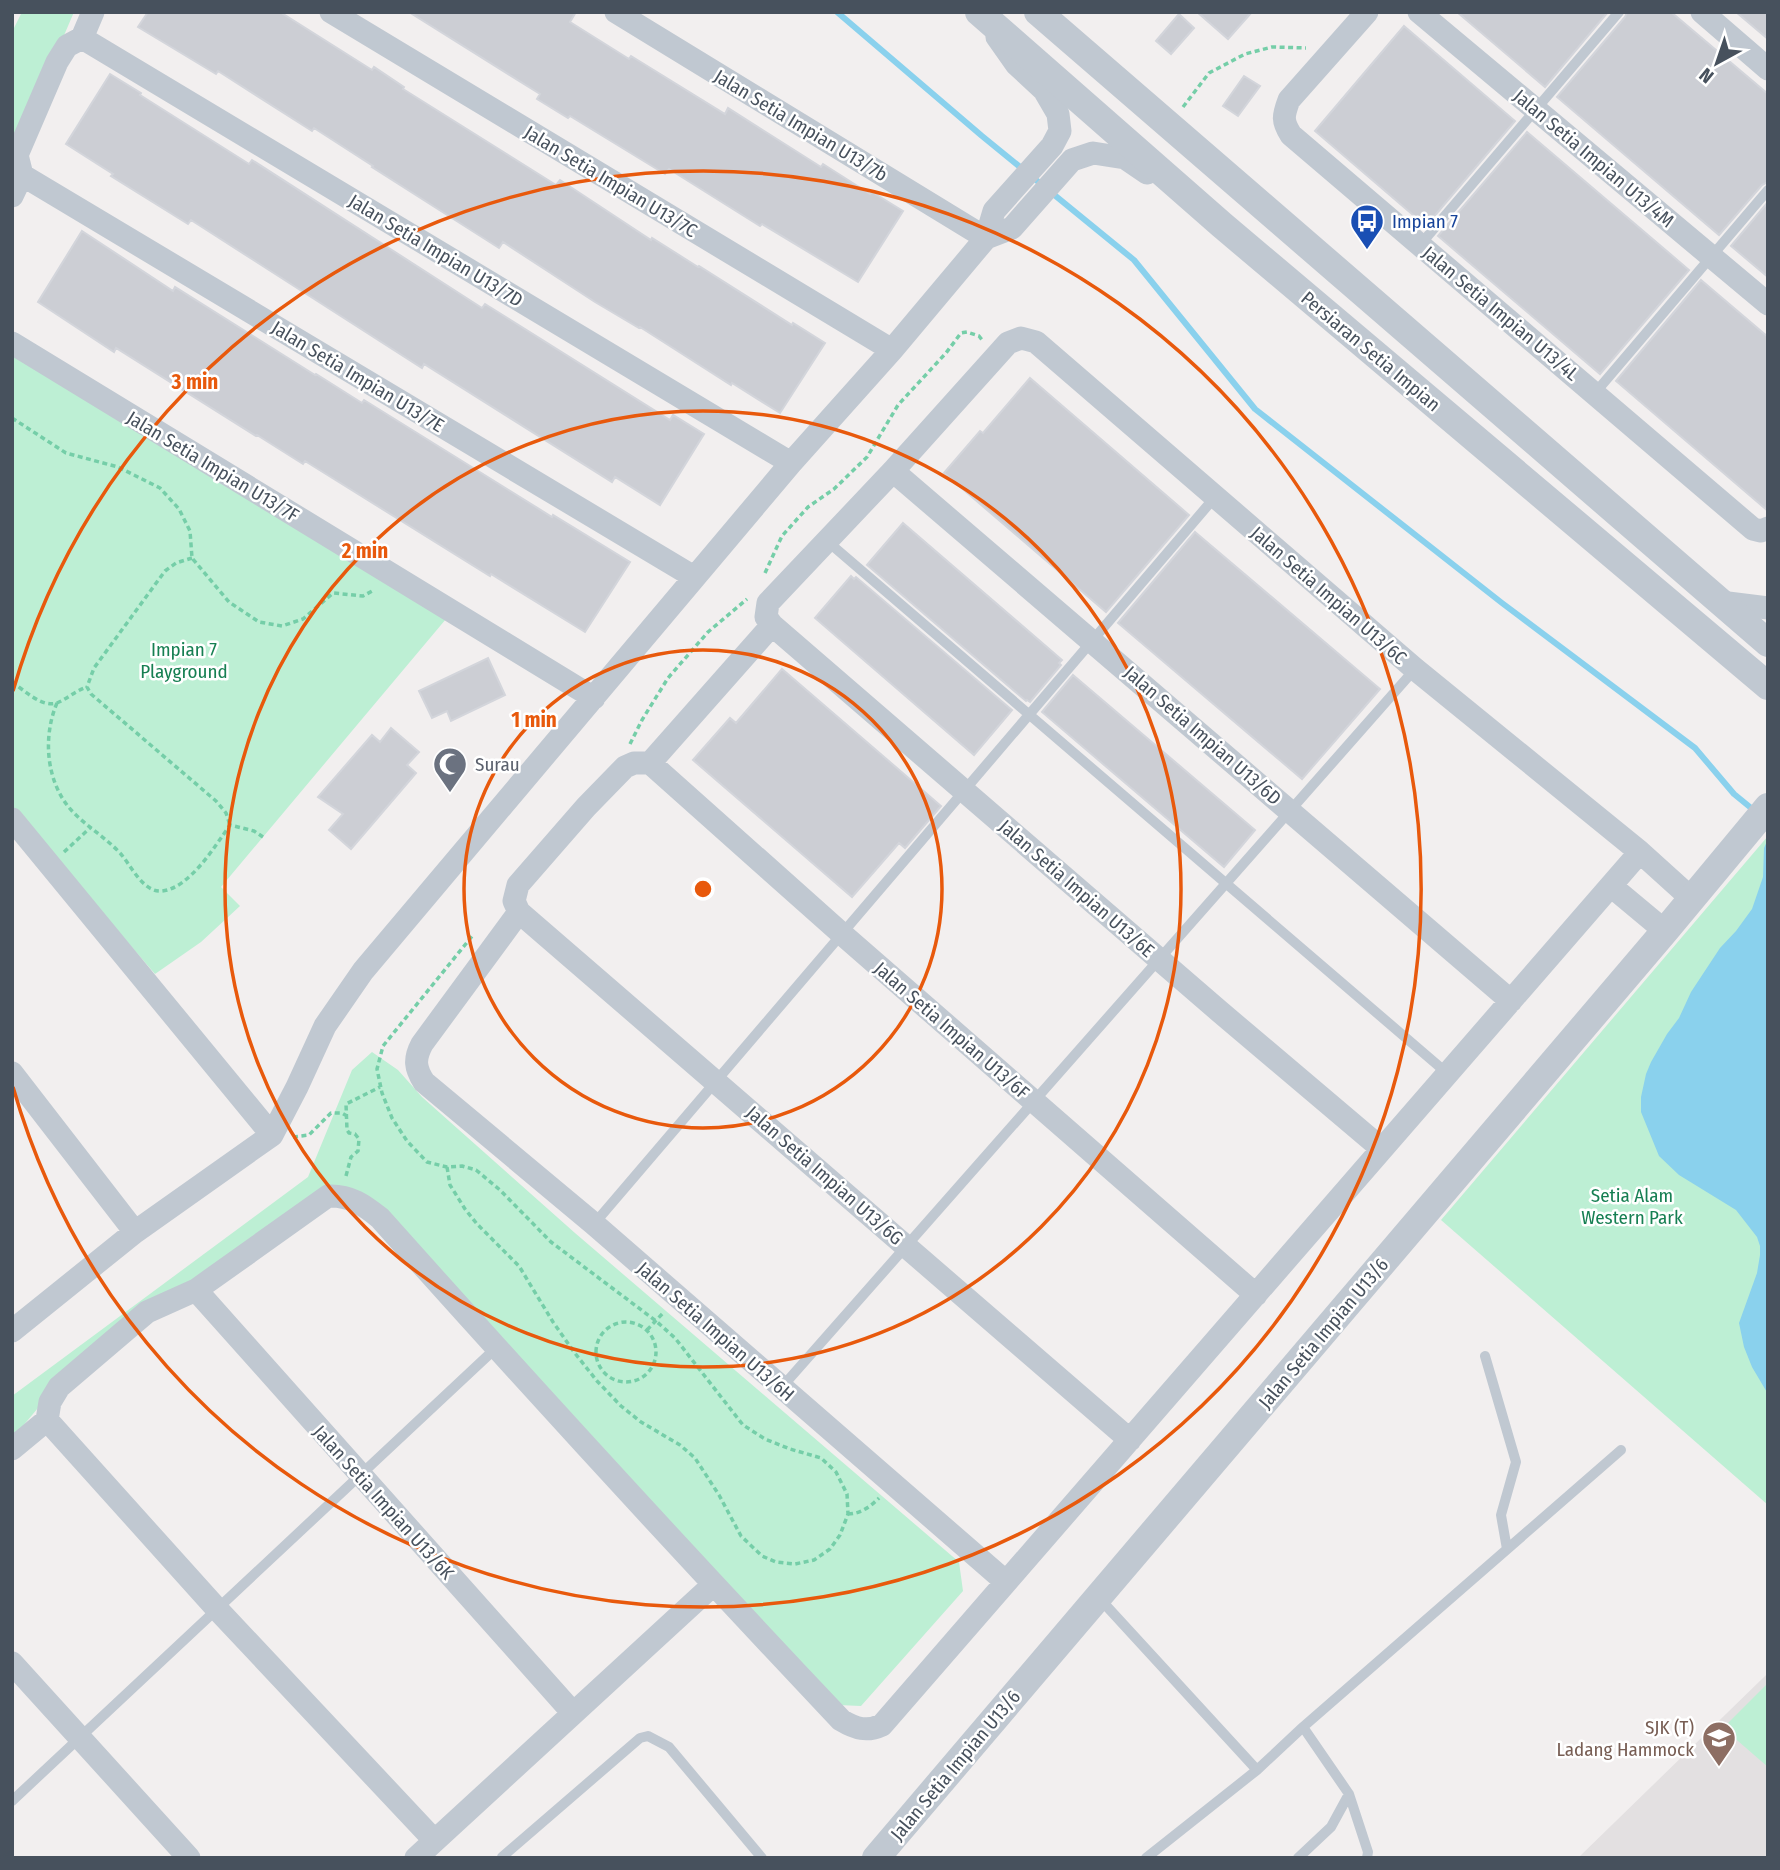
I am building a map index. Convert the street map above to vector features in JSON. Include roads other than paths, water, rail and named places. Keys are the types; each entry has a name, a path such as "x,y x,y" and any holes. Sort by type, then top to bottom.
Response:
{"street":[{"path":"17,186 18,155 57,62 67,46 82,38 93,12"},
{"name":"Jalan Setia Impian U13/7C","path":"331,12 892,349"},
{"name":"Jalan Setia Impian U13/7b","path":"616,12 986,238"},
{"path":"16,1321 272,1135 325,1026 363,971 694,577 986,238 994,211 1052,146 1060,131 1058,114 1044,90 1016,64 978,12"},
{"name":"Persiaran Setia Impian","path":"978,12 1222,225 1768,686"},
{"name":"Persiaran Setia Impian","path":"1038,12 1768,643"},
{"name":"Jalan Setia Impian U13/4L","path":"1367,12 1289,100 1284,114 1285,126 1292,135 1753,529 1762,531 1768,528"},
{"name":"Jalan Setia Impian U13/4M","path":"1419,12 1768,304"},
{"path":"1702,12 1768,69"},
{"name":"Jalan Setia Impian U13/7D","path":"82,38 791,463"},
{"path":"986,238 1013,228 1072,160 1093,153 1125,158 1222,225"},
{"name":"Jalan Setia Impian U13/7E","path":"17,186 694,577"},
{"name":"Jalan Setia Impian U13/6C","path":"893,471 1008,344 1021,338 1036,342 1415,669 1640,852 1692,899"},
{"name":"Jalan Setia Impian U13/7F","path":"12,343 594,698"},
{"path":"519,912 514,901 518,885 625,767 634,763 650,763 772,625 766,617 768,603 893,471"},
{"name":"Jalan Setia Impian U13/6D","path":"893,471 1511,1001"},
{"path":"1720,602 1768,608"},
{"name":"Jalan Setia Impian U13/6E","path":"772,625 1382,1149"},
{"name":"Jalan Setia Impian U13/6F","path":"650,763 1256,1295"},
{"name":"Jalan Setia Impian U13/6","path":"876,1858 1768,807"},
{"path":"12,819 272,1135"},
{"path":"12,1449 47,1420 50,1402 59,1387 147,1312 196,1290 328,1196 341,1195 369,1208 380,1218 713,1585 841,1720 862,1730 873,1730 882,1725 1640,852"},
{"path":"1611,886 1665,931"},
{"name":"Jalan Setia Impian U13/6G","path":"519,912 1130,1440"},
{"name":"Jalan Setia Impian U13/6H","path":"519,912 417,1054 416,1064 424,1082 594,1224 1006,1582"},
{"path":"12,1073 135,1232"},
{"name":"Jalan Setia Impian U13/6K","path":"196,1290 573,1713"},
{"path":"47,1420 217,1609 435,1840"},
{"path":"416,1858 713,1585"},
{"path":"12,1663 190,1858"}],"lane":[{"path":"1420,245 1619,12"},
{"path":"1595,393 1768,190"},
{"path":"594,1224 1215,497"},
{"path":"827,541 1448,1074"},
{"path":"782,1387 1415,669"},
{"path":"12,1801 496,1348"},
{"path":"1485,1356 1516,1462 1501,1515 1507,1549"},
{"path":"1146,1858 1257,1770 1621,1450"},
{"path":"1098,1597 1257,1770"},
{"path":"1303,1727 1349,1794 1368,1852 1367,1858"},
{"path":"502,1857 640,1738 648,1735 669,1747 762,1858"},
{"path":"1298,1858 1331,1827 1349,1794"}],"water":[{"path":"1768,839 1768,1394 1752,1367 1739,1323 1757,1273 1760,1246 1757,1237 1736,1210 1679,1175 1659,1156 1641,1112 1641,1097 1651,1062 1679,1018 1691,992 1720,948 1752,909 1763,877 1764,848"}],"waterway":[{"path":"837,12 982,136 1134,260 1255,409 1502,603 1695,748 1734,794 1756,812"}],"place":[{"name":"Impian 7","path":"1367,251"},
{"name":"Surau","path":"450,794"},
{"name":"SJK (T) Ladang Hammock","path":"1719,1768"}],"park label":[{"name":"Impian 7 Playground","path":"184,660"},
{"name":"Setia Alam Western Park","path":"1632,1206"}]}
